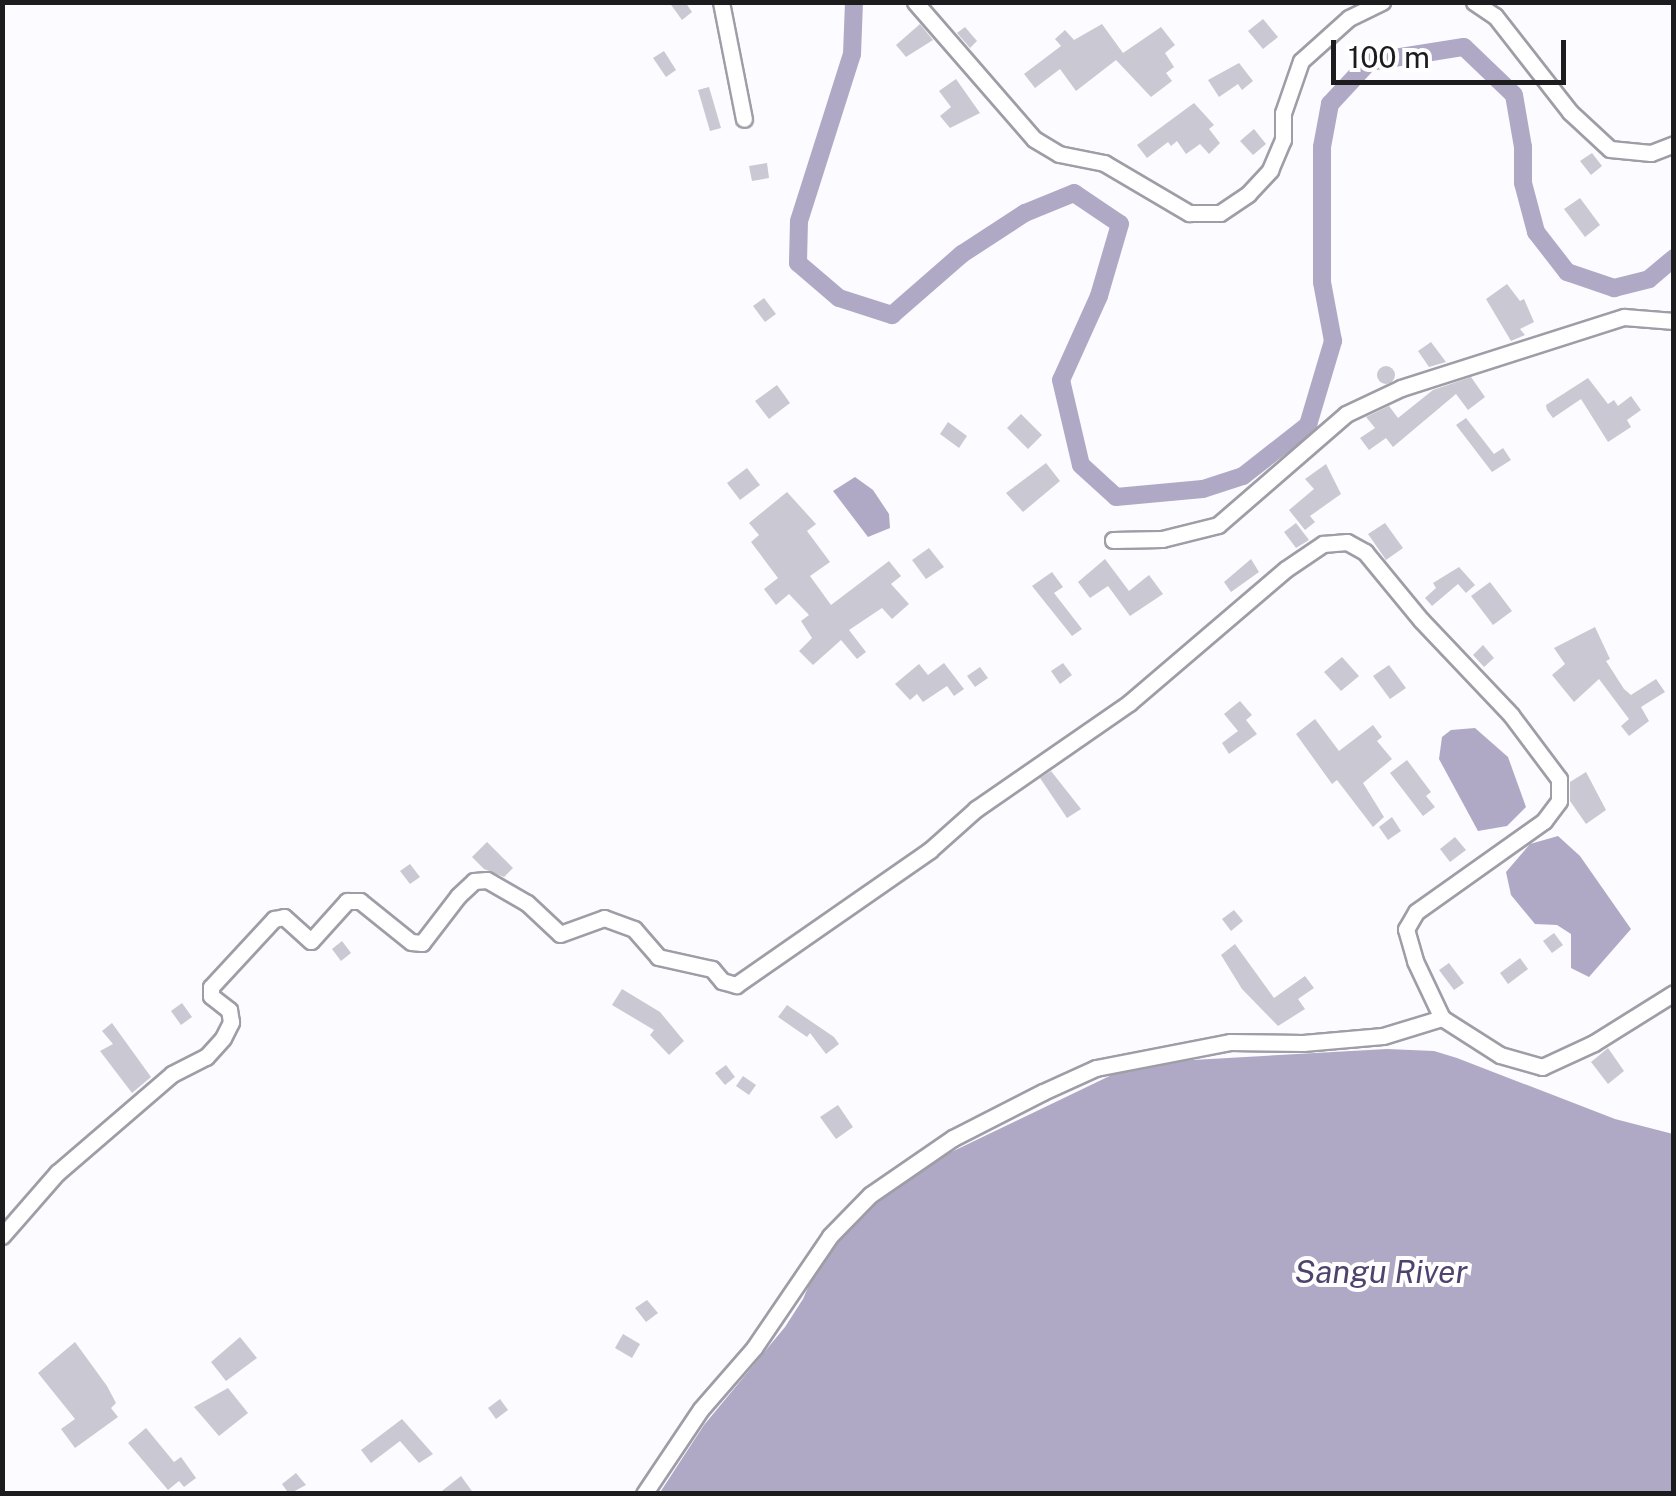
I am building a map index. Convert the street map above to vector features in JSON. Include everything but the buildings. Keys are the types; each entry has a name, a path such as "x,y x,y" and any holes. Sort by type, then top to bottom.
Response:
{"street":[{"path":"721,2 744,119"},
{"path":"915,2 1034,140 1059,154 1104,163 1190,213 1220,212 1248,194 1270,170 1283,140 1283,112 1301,61 1349,18 1382,2"},
{"path":"1474,2 1495,16 1570,112 1610,149 1651,152 1674,144"},
{"path":"1114,540 1162,539 1218,525 1241,510 1346,414 1400,388 1624,318 1674,321"},
{"path":"2,1236 57,1173 172,1074 206,1057 223,1038 231,1022 229,1010 211,996 211,987 274,919 284,917 311,941 347,900 360,900 411,942 422,943 458,896 474,882 487,880 527,903 560,934 604,918 634,928 658,957 712,969 722,981 736,985 930,850 976,809 1129,703 1286,569 1323,544 1347,542 1366,552 1511,715 1559,780 1558,801 1544,821 1416,912 1406,929 1415,961 1442,1018 1500,1056 1542,1067 1594,1043 1674,992"},
{"path":"644,1494 701,1409 754,1348 830,1236 870,1194 953,1138 1096,1068 1230,1042 1303,1043 1383,1036 1442,1018"}],"water":[{"path":"855,477 873,490 889,514 890,528 868,537 833,491"},
{"path":"1475,728 1508,757 1526,807 1507,826 1478,831 1439,759 1442,737 1451,730"},
{"path":"1558,836 1580,856 1631,929 1589,977 1571,968 1571,934 1557,925 1535,924 1511,895 1506,872 1530,844"},
{"name":"Sangu River","path":"1387,1049 1434,1051 1615,1119 1673,1134 1673,1493 659,1494 704,1425 785,1327 803,1299 823,1253 874,1198 918,1168 1120,1071 1157,1062"}],"waterway":[{"path":"854,2 852,54 799,221 798,263 839,298 892,315 962,254 1025,213 1074,193 1120,224 1099,296 1061,380 1081,465 1116,497 1203,489 1243,476 1308,425 1333,341 1322,282 1322,147 1330,104 1369,62 1464,47 1514,95 1523,147 1523,183 1536,232 1567,272 1614,288 1649,279 1674,258"}]}
